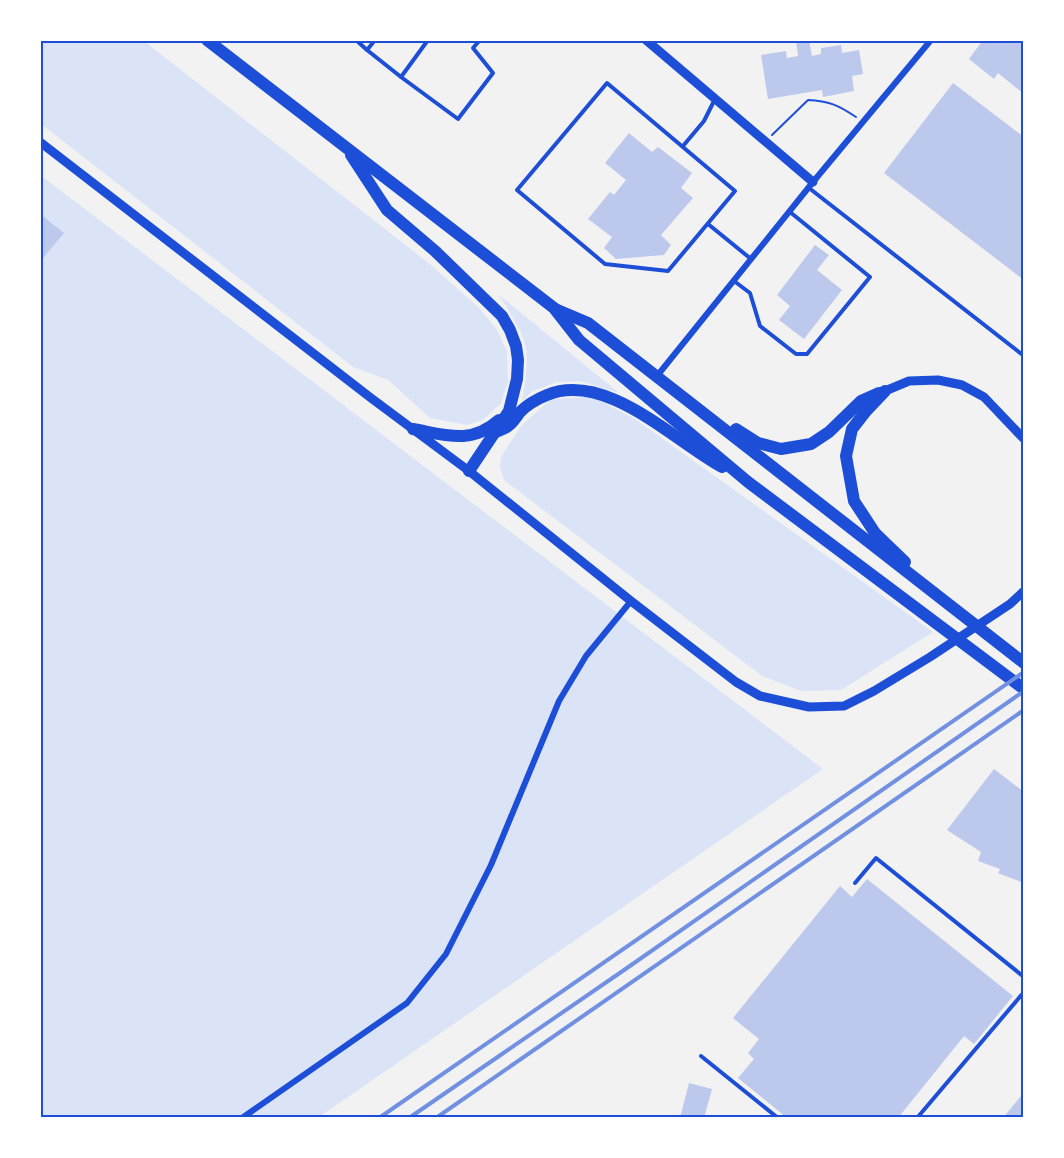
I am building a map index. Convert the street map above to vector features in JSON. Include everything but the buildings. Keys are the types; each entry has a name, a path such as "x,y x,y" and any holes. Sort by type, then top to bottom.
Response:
{"main road":[{"path":"207,40 554,308 588,323 1023,663"},
{"path":"345,146 387,210 435,251 502,316 510,330 518,360 517,379 508,411 469,471"},
{"path":"554,308 579,340 748,482 1023,689"},
{"path":"495,432 509,426 535,400 564,390 581,389 606,395 651,420 704,457 748,482"},
{"path":"684,397 758,443 781,449 811,444 829,432 861,401 885,390"},
{"path":"885,390 852,429 846,456 854,501 875,533 946,603"},
{"path":"413,429 460,437 472,435 493,425 508,411"}],"street":[{"path":"646,40 765,141 811,185"},
{"path":"657,376 931,40"},
{"path":"40,142 469,471 736,682 760,696 809,707 844,706 874,691 930,657 1010,604 1023,591"},
{"path":"885,390 909,381 938,380 962,385 984,398 1023,439"},
{"path":"242,1118 407,1004 446,954 491,865 560,701 586,656 631,601"}],"lane":[{"path":"356,40 401,77 458,118 493,73 472,48 480,40"},
{"path":"367,50 375,40"},
{"path":"401,77 428,40"},
{"path":"607,82 683,146 735,191 668,271 605,264 517,190 607,82"},
{"path":"683,146 704,122 715,99"},
{"path":"811,185 1023,356"},
{"path":"734,281 750,293 760,326 796,354 807,354 870,277 789,212"},
{"path":"708,224 752,259"},
{"path":"855,883 876,858 1023,977"},
{"path":"917,1118 1023,992"},
{"path":"701,1056 778,1118"}],"path":[{"path":"765,141 808,100 826,101 841,107 863,122"}],"shaded area":[{"path":"40,41 144,41 431,265 478,307 496,328 507,351 508,381 501,403 483,420 467,425 430,418 388,380 353,367 41,124"},
{"path":"40,175 823,769 319,1117 41,1117"},
{"path":"499,295 619,393 580,381 557,382 533,391 522,401 526,348 513,317"},
{"path":"593,397 635,419 933,632 841,690 801,691 762,676 504,480 500,467 501,457 521,426 551,399"}],"railway":[{"path":"379,1118 1024,672"},
{"path":"409,1118 1024,691"},
{"path":"436,1118 1024,710"}]}
